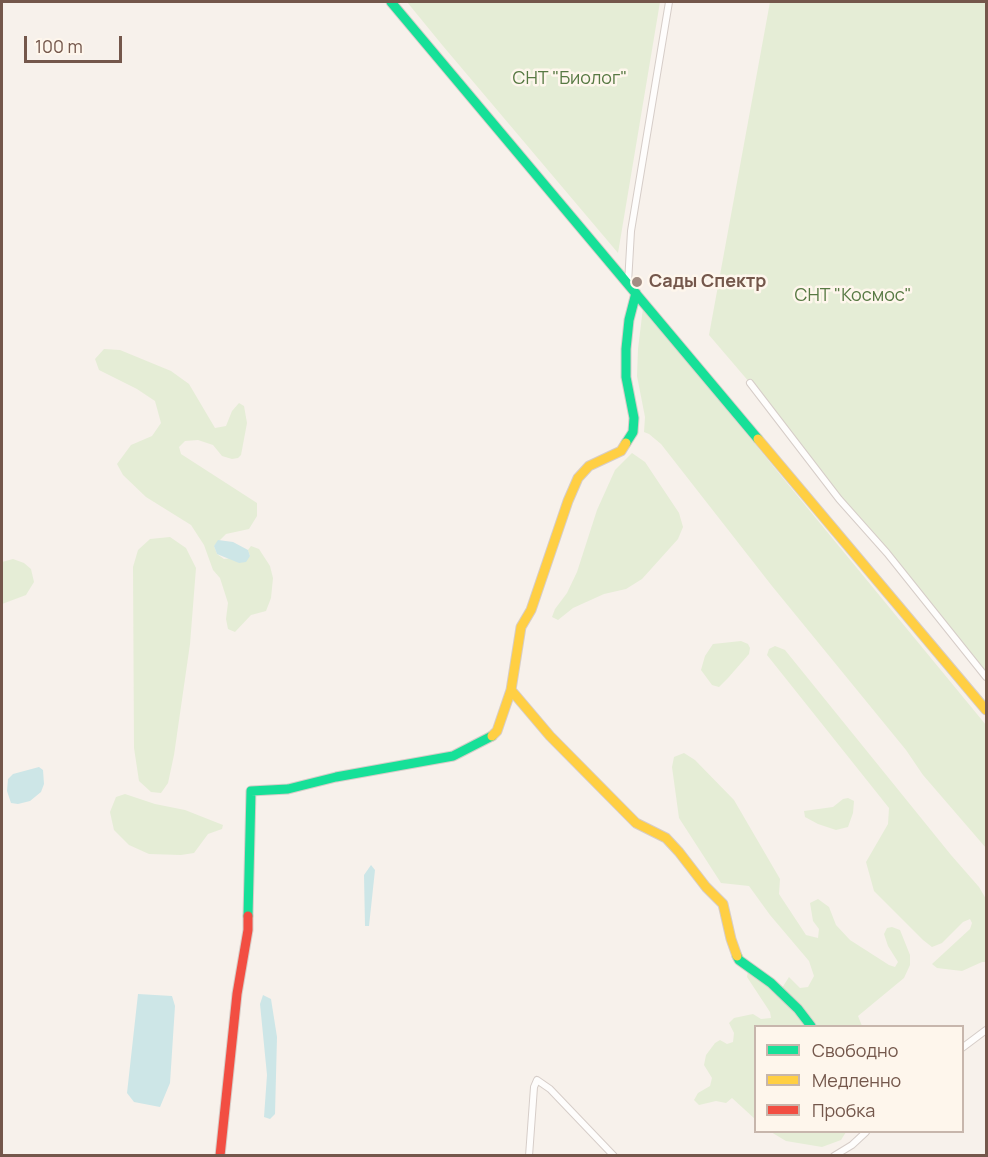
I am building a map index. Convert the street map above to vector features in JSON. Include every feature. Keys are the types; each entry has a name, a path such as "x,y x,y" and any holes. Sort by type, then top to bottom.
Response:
{"street":[{"path":"391,2 987,710"},
{"path":"628,283 631,231 669,2"},
{"path":"220,1155 237,994 248,930 251,791 288,789 336,777 453,756 471,750 489,739 496,731 511,690 521,627 531,610 567,501 578,478 589,466 611,458 621,451 633,432 634,418 626,377 626,349 629,320 636,293"},
{"path":"750,382 839,499 887,553 987,677"},
{"path":"511,690 550,736 636,823 666,838 723,904 730,939 739,960 771,983 798,1009 810,1025"},
{"path":"964,1047 987,1030"},
{"path":"529,1155 534,1087 537,1080 550,1089 614,1155"},
{"path":"834,1155 852,1144 864,1133"}],"green space":[{"name":"СНТ \"Биолог\"","path":"407,2 660,2 618,253 443,46"},
{"name":"СНТ \"Космос\"","path":"770,2 986,2 986,677 839,499 750,383 709,335"},
{"path":"643,308 986,725 986,848 923,775 906,750 772,586 661,444 644,432 645,417 637,376"},
{"path":"104,349 120,350 171,371 189,384 215,428 226,426 232,411 239,403 244,406 247,423 241,455 238,458 222,456 213,445 198,440 185,441 179,447 181,454 257,503 257,516 249,529 226,534 214,546 217,554 224,559 250,556 248,550 251,546 259,549 270,566 273,578 271,598 266,611 251,615 235,632 228,629 226,619 228,603 220,578 213,570 204,545 191,525 146,497 123,475 117,464 131,445 152,436 161,423 155,401 99,370 95,359"},
{"path":"632,453 645,462 679,513 683,527 678,539 642,579 626,589 604,594 573,608 558,620 552,617 577,572 597,510 615,470"},
{"path":"170,537 186,548 196,568 190,644 174,755 168,783 161,793 151,792 139,781 134,748 133,567 138,550 150,539"},
{"path":"13,559 24,563 31,569 34,582 26,595 2,604 2,562"},
{"path":"741,641 748,644 749,654 719,687 712,685 701,670 705,656 713,644"},
{"path":"775,646 785,650 979,887 986,899 986,962 962,971 937,968 932,964 970,929 972,923 970,919 963,922 942,943 932,947 874,891 866,862 888,824 889,808 767,655 769,649"},
{"path":"684,753 695,760 734,800 780,879 779,894 806,935 818,938 819,929 813,921 810,903 818,899 829,907 836,925 850,940 889,965 895,967 898,962 884,934 887,928 900,930 910,955 910,965 904,978 858,1016 862,1025 754,1025 754,1118 732,1098 726,1103 716,1101 699,1105 694,1100 698,1093 710,1086 712,1078 704,1065 706,1055 720,1040 727,1044 733,1042 734,1033 729,1023 734,1018 753,1014 761,1019 771,1018 770,1012 747,977 748,971 782,988 789,977 800,988 808,987 814,976 809,961 749,886 721,883 679,818 672,767 674,757"},
{"path":"125,794 155,804 185,810 223,825 222,829 208,834 194,853 149,854 129,845 114,830 110,812 116,797"},
{"path":"848,798 854,801 848,827 836,830 805,817 804,811 833,807"},
{"path":"773,1133 845,1133 841,1140 822,1147 786,1141"}],"water":[{"path":"218,540 233,542 248,550 250,556 246,562 239,563 217,554 214,546"},
{"path":"39,767 43,770 44,784 41,792 30,801 11,803 7,791 8,779 13,774"},
{"path":"371,865 375,870 369,926 365,926 364,875"},
{"path":"138,994 172,996 175,1006 170,1083 160,1107 134,1102 127,1093"},
{"path":"263,995 271,999 277,1037 275,1114 270,1119 264,1117 267,1075 260,1004"}],"traffic: fast":[{"path":"391,2 758,439"},
{"path":"626,443 633,432 634,418 626,377 626,349 629,320 636,293"},
{"path":"248,916 251,791 288,789 336,777 453,756 492,736"},
{"path":"737,956 739,960 771,983 798,1009 810,1025"}],"traffic: slow":[{"path":"758,439 986,710"},
{"path":"492,736 497,731 511,690 521,627 531,610 578,478 589,466 621,451 626,443"},
{"path":"511,690 550,736 636,823 666,838 679,852 706,887 723,904 737,956"}],"traffic: jam":[{"path":"220,1156 237,994 248,930 248,916"}],"place":[{"name":"Сады Спектр","path":"637,282"}]}
